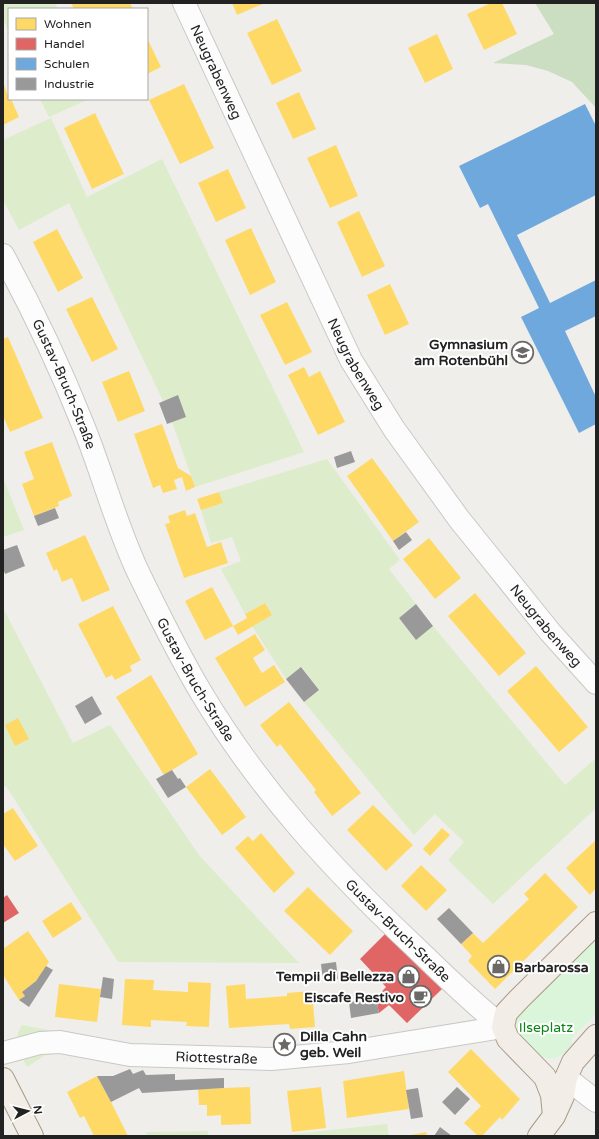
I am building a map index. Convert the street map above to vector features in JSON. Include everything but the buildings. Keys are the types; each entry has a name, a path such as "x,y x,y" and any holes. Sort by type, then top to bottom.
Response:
{"main road":[{"path":"539,1136 554,1116 563,1096 555,1077 508,1039 502,1027 506,1013 596,923"},
{"path":"555,1077 596,1036"},
{"path":"3,1079 32,1136"}],"street":[{"name":"Neugrabenweg","path":"184,3 351,360 394,429 459,519 550,632 596,684"},
{"name":"Gustav-Bruch-Straße","path":"3,255 58,366 83,425 114,514 138,572 176,647 203,695 243,756 281,806 318,850 388,922 472,1001 502,1027"},
{"name":"Riottestraße","path":"3,1053 40,1043 60,1042 130,1055 174,1058 271,1059 349,1052 502,1027"},
{"path":"555,1077 596,1101"}],"green space":[{"path":"3,3 55,3 58,8 8,8 8,30 3,19"},
{"path":"535,3 596,3 596,108 572,82 548,71 526,65 493,63 554,34"},
{"path":"40,100 87,100 49,117"},
{"path":"51,118 87,197 162,159 304,452 195,487 172,422 178,396 163,401 69,203 19,230 3,200 3,140"},
{"path":"327,459 400,560 389,569 416,604 399,618 415,639 433,626 565,785 596,758 596,808 493,904 448,860 464,842 435,814 414,835 304,702 319,690 302,667 286,679 252,626 272,615 265,603 245,614 221,569 241,561 232,537 211,543 201,510 223,503 219,492"},
{"path":"3,478 24,530 3,537"},
{"path":"3,608 73,743 110,725 199,855 299,963 118,962 6,786 3,788"},
{"name":"Ilseplatz","path":"596,936 596,1014 572,1038 572,1044 562,1055 552,1059 539,1056 528,1048 519,1037 517,1031 518,1015"},
{"path":"22,1025 54,1031 53,1035 21,1039 17,1035"},
{"path":"32,1053 58,1053 44,1056 27,1067 22,1058"},
{"path":"387,1124 389,1136 276,1136"},
{"path":"208,1131 208,1136 148,1136 145,1132"}],"place":[{"name":"Gymnasium am Rotenbühl","path":"523,352"},
{"name":"Barbarossa","path":"499,967"},
{"name":"Tempii di Bellezza","path":"409,976"},
{"name":"Eiscafe Restivo","path":"420,997"},
{"name":"Dilla Cahn geb. Weil","path":"284,1044"}]}
